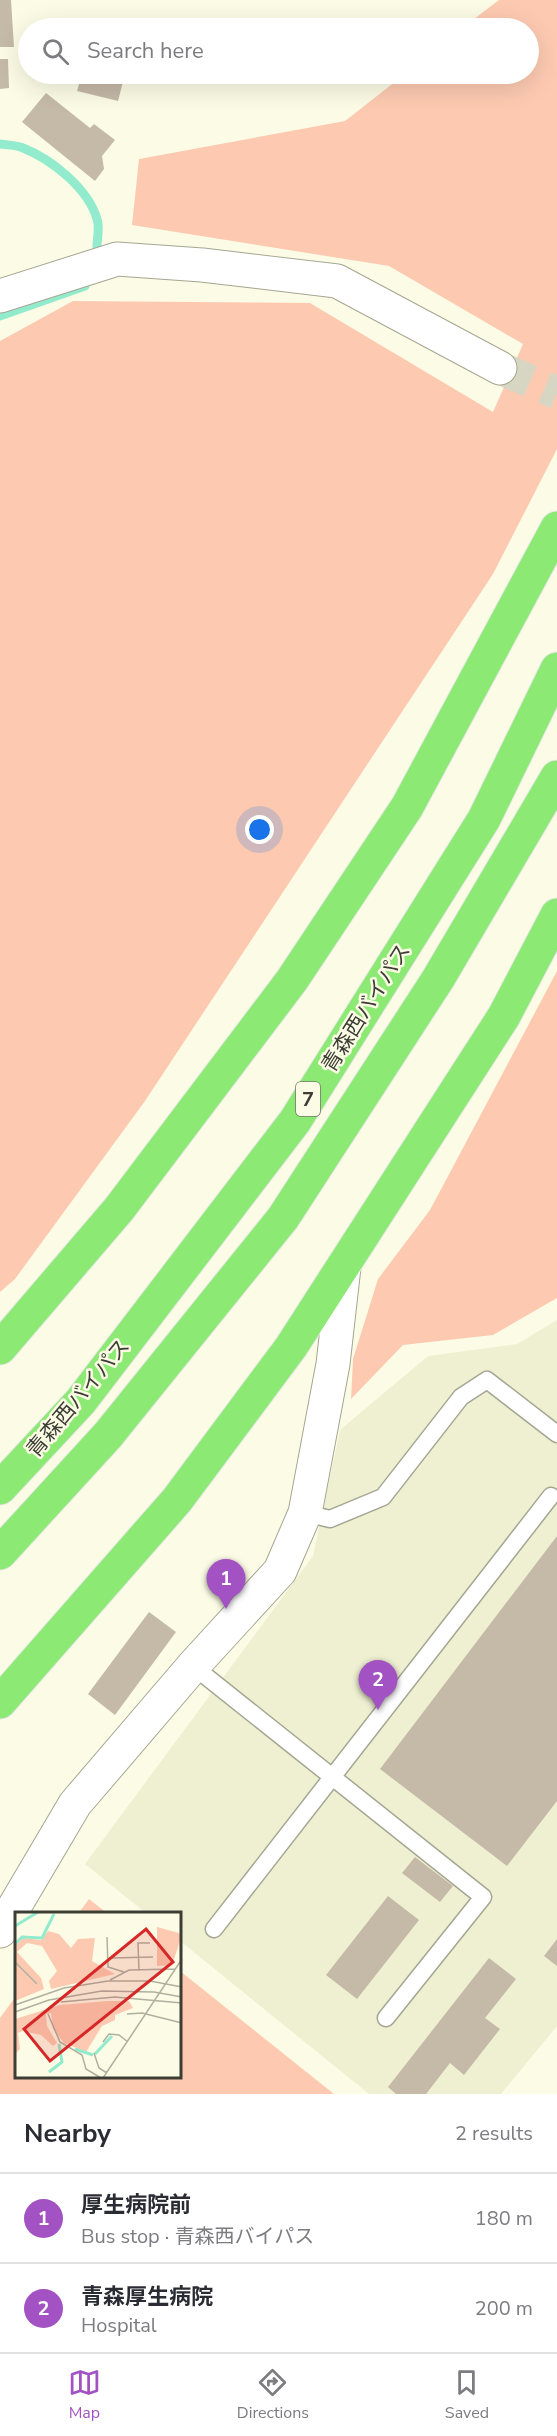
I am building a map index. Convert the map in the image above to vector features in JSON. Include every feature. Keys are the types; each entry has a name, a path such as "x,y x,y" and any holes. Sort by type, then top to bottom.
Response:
{"highway":[{"path":"0,1348 119,1209 292,980 407,807 557,528"},
{"name":"青森西バイパス","path":"0,1488 81,1401 295,1121 484,819 557,669"},
{"name":"青森西バイパス","path":"0,1553 108,1435 283,1218 438,979 557,777"},
{"path":"0,1701 177,1500 291,1347 504,1016 557,915"}],"street":[{"path":"0,296 117,258 202,265 337,281 500,368"},
{"path":"0,1931 75,1804 192,1666 280,1571 305,1513 333,1364 344,1267"}],"lane":[{"path":"305,1513 330,1519 382,1497 461,1397 487,1380 557,1434"},
{"path":"214,1929 551,1496"},
{"path":"192,1666 483,1897 387,2018"}],"shaded area":[{"path":"499,0 557,0 557,449 493,574 145,1101 15,1279 0,1292 0,341 73,301 310,303 493,412 523,344 389,266 132,225 139,159 345,121 392,84 539,84 539,18 475,18"},
{"path":"557,971 557,1298 493,1335 403,1345 351,1399 353,1359 378,1279 430,1210"},
{"path":"557,1320 557,2026 501,2094 369,2094 182,1943 182,1912 145,1912 85,1864 313,1556 340,1430 428,1356 517,1344"},
{"path":"89,1899 105,1912 79,1912"},
{"path":"182,1973 334,2094 0,2094 0,2018 15,1997 15,2079 182,2079"}],"building":[{"path":"0,0 11,0 14,47 0,47"},
{"path":"0,59 8,59 9,88 0,89"},
{"path":"79,84 122,84 118,101 77,91"},
{"path":"46,93 90,128 94,124 115,140 102,156 104,169 95,181 22,122"},
{"path":"557,1536 557,1801 507,1866 380,1769"},
{"path":"149,1612 176,1632 115,1715 88,1694"},
{"path":"415,1857 453,1886 440,1902 402,1873"},
{"path":"388,1896 419,1920 357,1999 326,1975"},
{"path":"557,1939 557,1966 544,1956"},
{"path":"489,1958 516,1979 485,2018 500,2029 464,2075 450,2063 426,2094 396,2094 388,2087"}],"waterway":[{"path":"0,144 18,146 34,153 56,167 77,186 86,196 97,219 97,247"},
{"path":"0,316 85,286 87,280"}],"tunnel":[{"path":"500,368 557,393"}],"place":[{"name":"厚生病院前","path":"226,1609"},
{"name":"青森厚生病院","path":"378,1710"}]}
